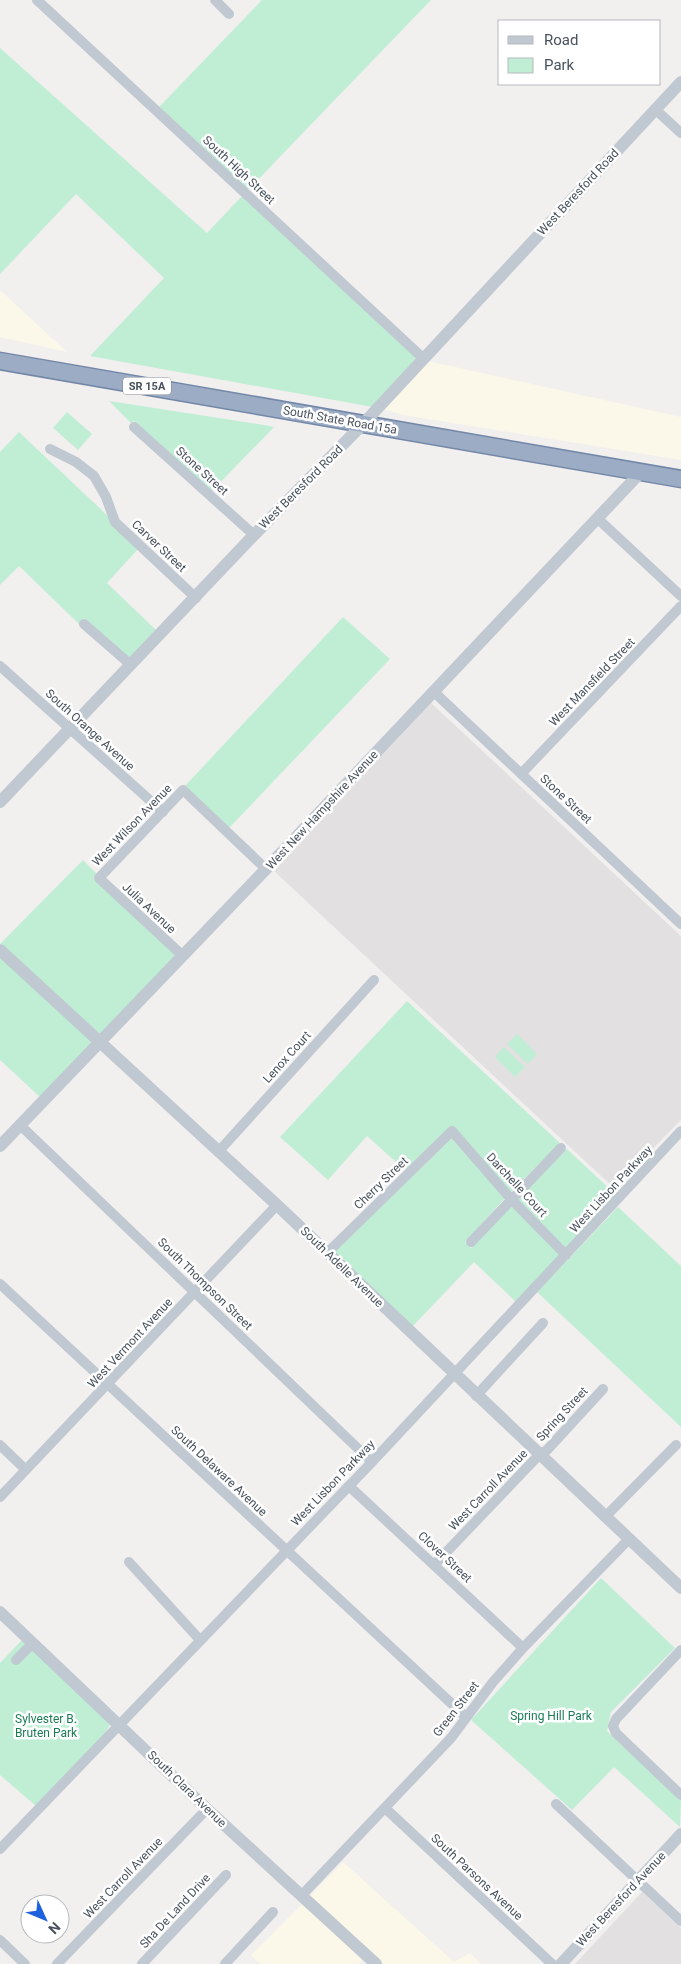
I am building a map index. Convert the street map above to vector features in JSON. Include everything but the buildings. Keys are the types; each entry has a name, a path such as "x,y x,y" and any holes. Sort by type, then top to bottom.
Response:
{"highway":[{"name":"South State Road 15a","path":"0,361 681,479"}],"street":[{"name":"South High Street","path":"37,0 424,359"},
{"path":"215,0 229,14"},
{"name":"West Beresford Road","path":"0,802 254,535 363,424 681,82"},
{"path":"655,109 681,133"},
{"name":"Stone Street","path":"134,427 254,535"},
{"name":"Carver Street","path":"50,448 76,462 94,476 104,491 115,522 196,598"},
{"name":"West New Hampshire Avenue","path":"0,1146 266,869 641,472"},
{"path":"597,518 681,596"},
{"name":"West Mansfield Street","path":"521,774 681,606"},
{"path":"84,624 132,665"},
{"name":"South Orange Avenue","path":"0,666 163,812"},
{"name":"Stone Street","path":"434,692 681,924"},
{"name":"West Wilson Avenue","path":"99,878 183,790 266,869"},
{"name":"Julia Avenue","path":"99,878 183,956"},
{"name":"South Adelle Avenue","path":"0,950 101,1041 327,1252 476,1396 681,1588"},
{"name":"Lenox Court","path":"219,1151 374,980"},
{"name":"South Thompson Street","path":"20,1125 372,1462"},
{"name":"West Lisbon Parkway","path":"0,1849 372,1462 681,1131"},
{"name":"Darchelle Court","path":"452,1132 511,1199 566,1255"},
{"name":"Cherry Street","path":"327,1252 452,1132"},
{"path":"471,1242 562,1148"},
{"name":"West Vermont Avenue","path":"0,1497 277,1206"},
{"name":"South Delaware Avenue","path":"0,1284 466,1717"},
{"path":"476,1396 543,1323"},
{"name":"Spring Street","path":"539,1454 547,1450 603,1389"},
{"path":"605,1517 676,1444"},
{"path":"0,1445 26,1470"},
{"name":"West Carroll Avenue","path":"435,1564 539,1454"},
{"name":"Clover Street","path":"349,1486 435,1564 523,1648"},
{"name":"Green Street","path":"302,1895 450,1738 493,1682 523,1648 629,1539"},
{"path":"128,1562 200,1640"},
{"name":"South Clara Avenue","path":"0,1612 207,1809 302,1895 370,1962"},
{"path":"16,1660 33,1643"},
{"path":"681,1650 616,1719 613,1726 616,1733 681,1795"},
{"path":"556,1804 681,1921"},
{"name":"South Parsons Avenue","path":"385,1808 552,1964"},
{"name":"West Carroll Avenue","path":"57,1964 207,1809"},
{"name":"West Beresford Avenue","path":"561,1964 681,1834"},
{"name":"Sha De Land Drive","path":"142,1964 226,1875"},
{"path":"225,1964 273,1912"},
{"path":"0,1940 25,1964"}],"shaded area":[{"path":"0,290 67,352 0,337"},
{"path":"428,361 681,417 681,460 404,415 383,409"},
{"path":"431,703 681,936 681,1120 614,1188 274,871"},
{"path":"343,1862 454,1962 470,1953 481,1964 382,1964 309,1897"},
{"path":"642,1892 681,1928 681,1964 575,1964"},
{"path":"304,1902 364,1958 359,1964 260,1964 251,1955"}],"green space":[{"path":"262,0 431,0 248,190 159,107"},
{"path":"0,48 207,233 242,196 418,358 373,407 90,356 164,278 76,194 0,274"},
{"path":"109,401 274,427 212,491 134,421 131,423"},
{"path":"67,412 92,434 78,450 53,428"},
{"path":"19,432 109,517 138,549 107,583 157,631 131,659 84,618 79,624 19,566 0,585 0,452"},
{"path":"343,617 390,659 229,828 185,786"},
{"path":"83,860 97,874 93,878 177,956 101,1035 0,944"},
{"path":"0,955 95,1041 40,1097 0,1060"},
{"path":"407,1001 560,1143 511,1192 452,1126 405,1170 367,1136 328,1180 280,1137"},
{"path":"517,1034 537,1054 528,1064 507,1044"},
{"path":"504,1047 525,1067 515,1077 495,1057"},
{"path":"452,1138 505,1198 465,1242 471,1248 511,1205 560,1255 516,1302 474,1262 411,1328 333,1253"},
{"path":"567,1149 612,1191 618,1193 566,1249 517,1199"},
{"path":"618,1207 681,1266 681,1427 537,1292"},
{"name":"Spring Hill Park","path":"601,1578 675,1648 611,1712 607,1731 681,1800 680,1827 614,1767 572,1810 471,1720"},
{"name":"Sylvester B. Bruten Park","path":"23,1639 110,1724 106,1732 36,1806 0,1775 0,1663"}]}
